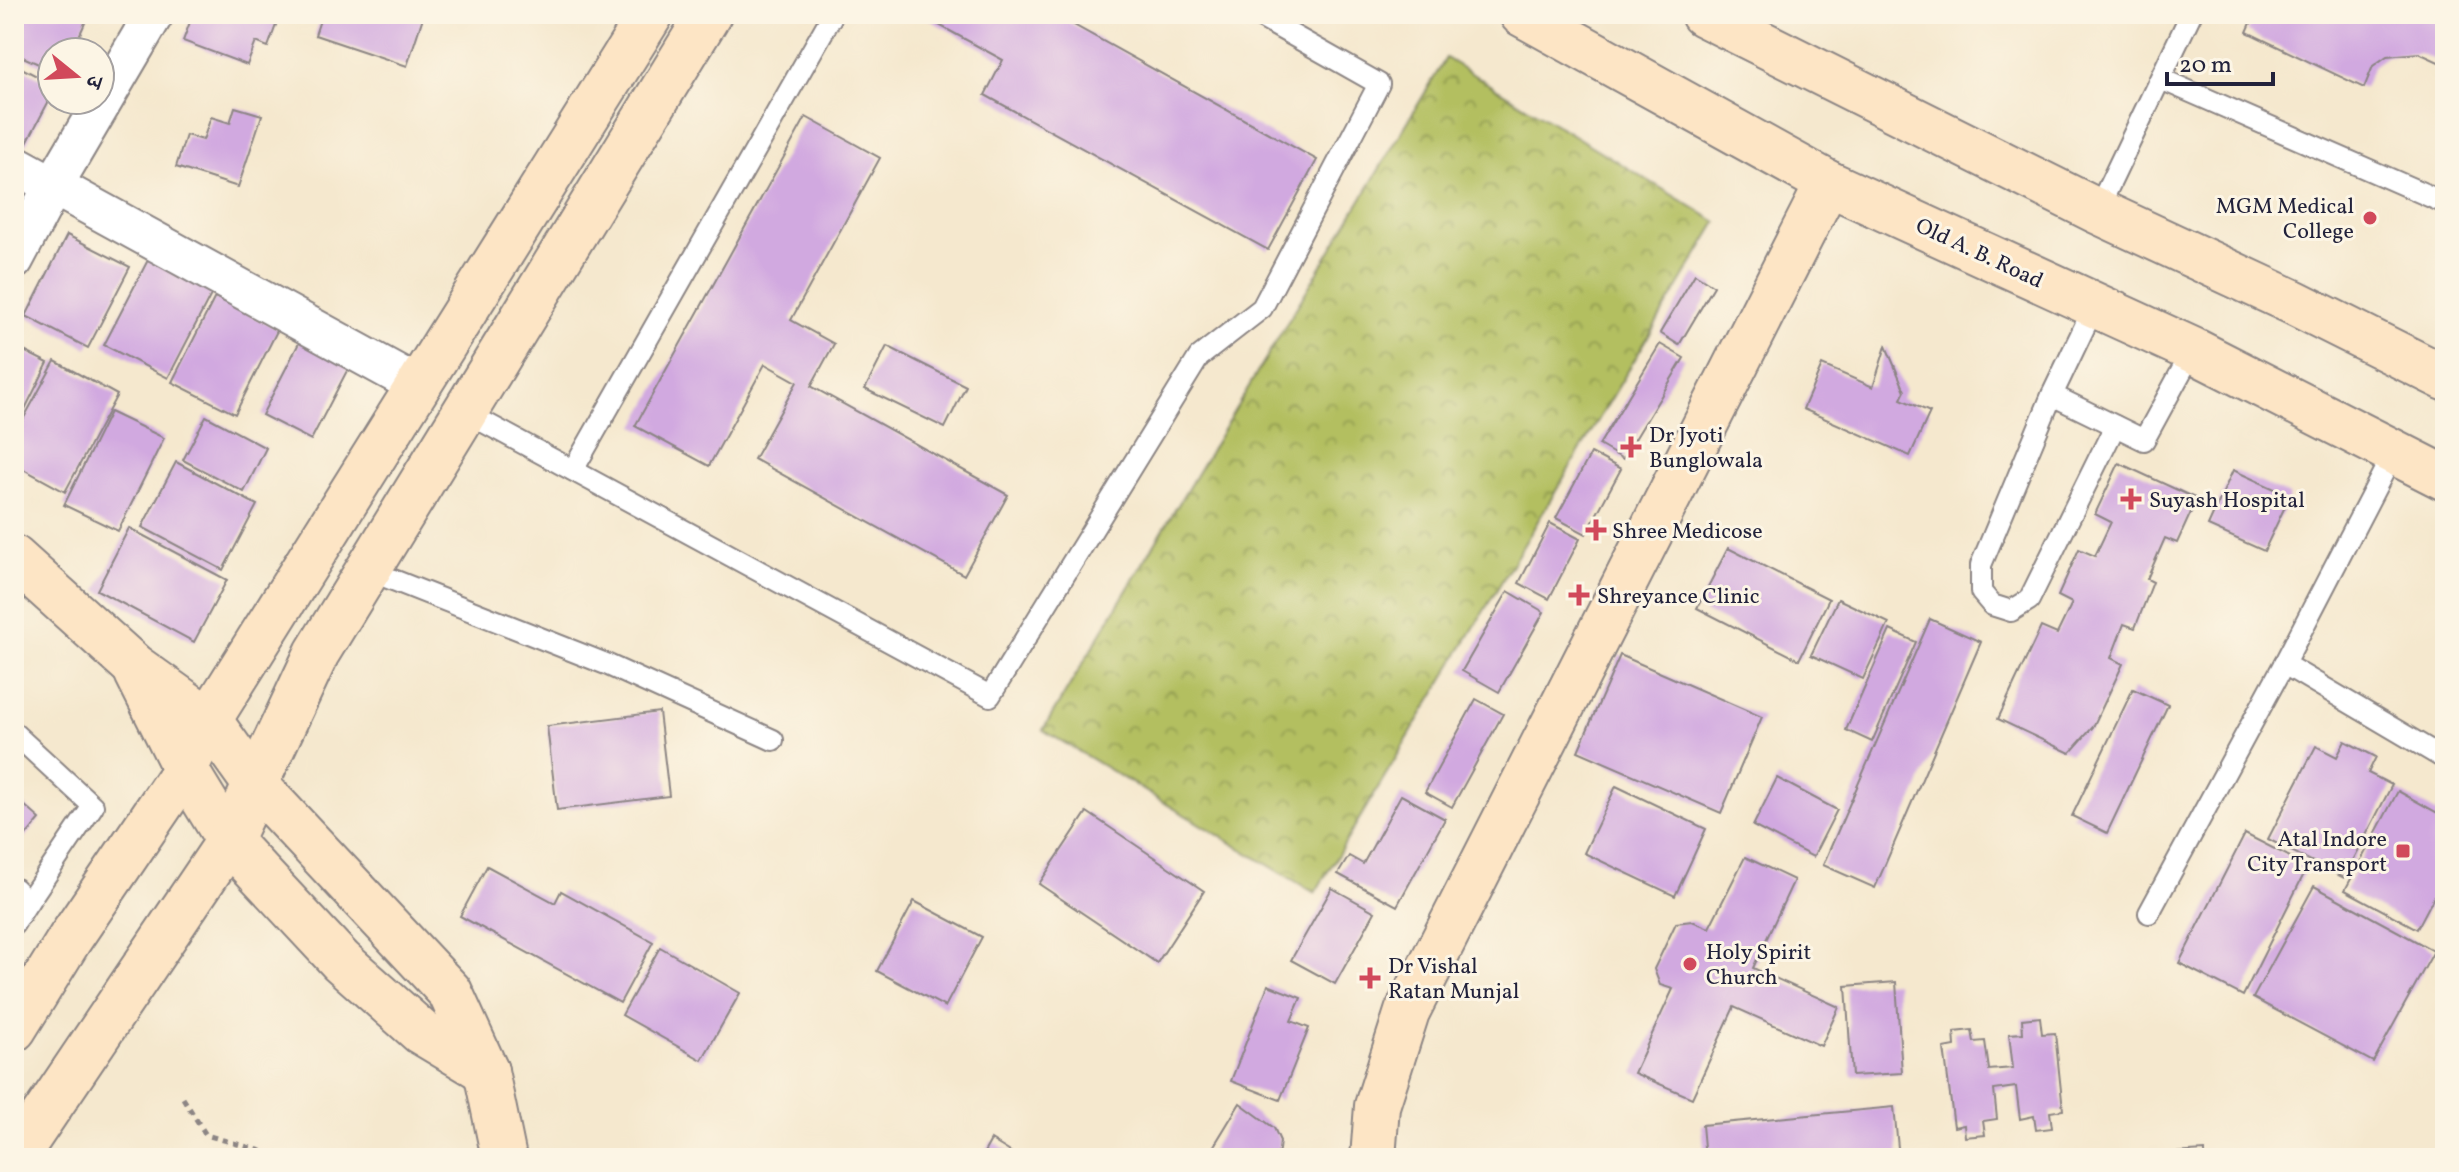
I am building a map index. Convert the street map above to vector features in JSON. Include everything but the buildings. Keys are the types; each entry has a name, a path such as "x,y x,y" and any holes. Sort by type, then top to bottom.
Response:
{"main road":[{"path":"14,1029 69,940 185,769 209,720 651,14"},
{"path":"15,1158 229,841 317,653 709,14"},
{"name":"Old A. B. Road","path":"1522,14 1828,183 2193,350 2445,478"},
{"path":"1703,14 2097,211 2293,302 2445,378"},
{"path":"1373,1158 1377,1106 1407,1012 1828,183"},
{"path":"14,558 135,667 209,720 254,783 450,992 486,1071 504,1158"},
{"path":"135,667 185,769 229,841 341,961 421,1032 486,1071"}],"street":[{"path":"14,260 53,186 154,14"},
{"path":"14,164 419,386"}],"lane":[{"path":"573,470 833,14"},
{"path":"465,412 990,696 1199,357 1262,308 1379,84 1255,14"},
{"path":"2097,211 2191,14"},
{"path":"2161,79 2445,203"},
{"path":"2095,305 2052,395 1981,565 1981,592 1992,605 2011,611 2029,600 2115,426"},
{"path":"2052,395 2144,440 2193,350"},
{"path":"2149,913 2394,452"},
{"path":"368,570 606,664 773,740"},
{"path":"2284,664 2445,759"},
{"path":"14,733 93,806 21,895 14,924"}],"path":[{"path":"183,1098 206,1135 286,1158"}],"green space":[{"path":"1446,58 1717,222 1315,893 1043,730"}],"place":[{"name":"MGM Medical College","path":"2370,218"},
{"name":"Dr Jyoti Bunglowala","path":"1631,447"},
{"name":"Suyash Hospital","path":"2131,499"},
{"name":"Shree Medicose","path":"1596,530"},
{"name":"Shreyance Clinic","path":"1579,595"},
{"name":"Atal Indore City Transport","path":"2403,851"},
{"name":"Holy Spirit Church","path":"1690,964"},
{"name":"Dr Vishal Ratan Munjal","path":"1370,978"}]}
